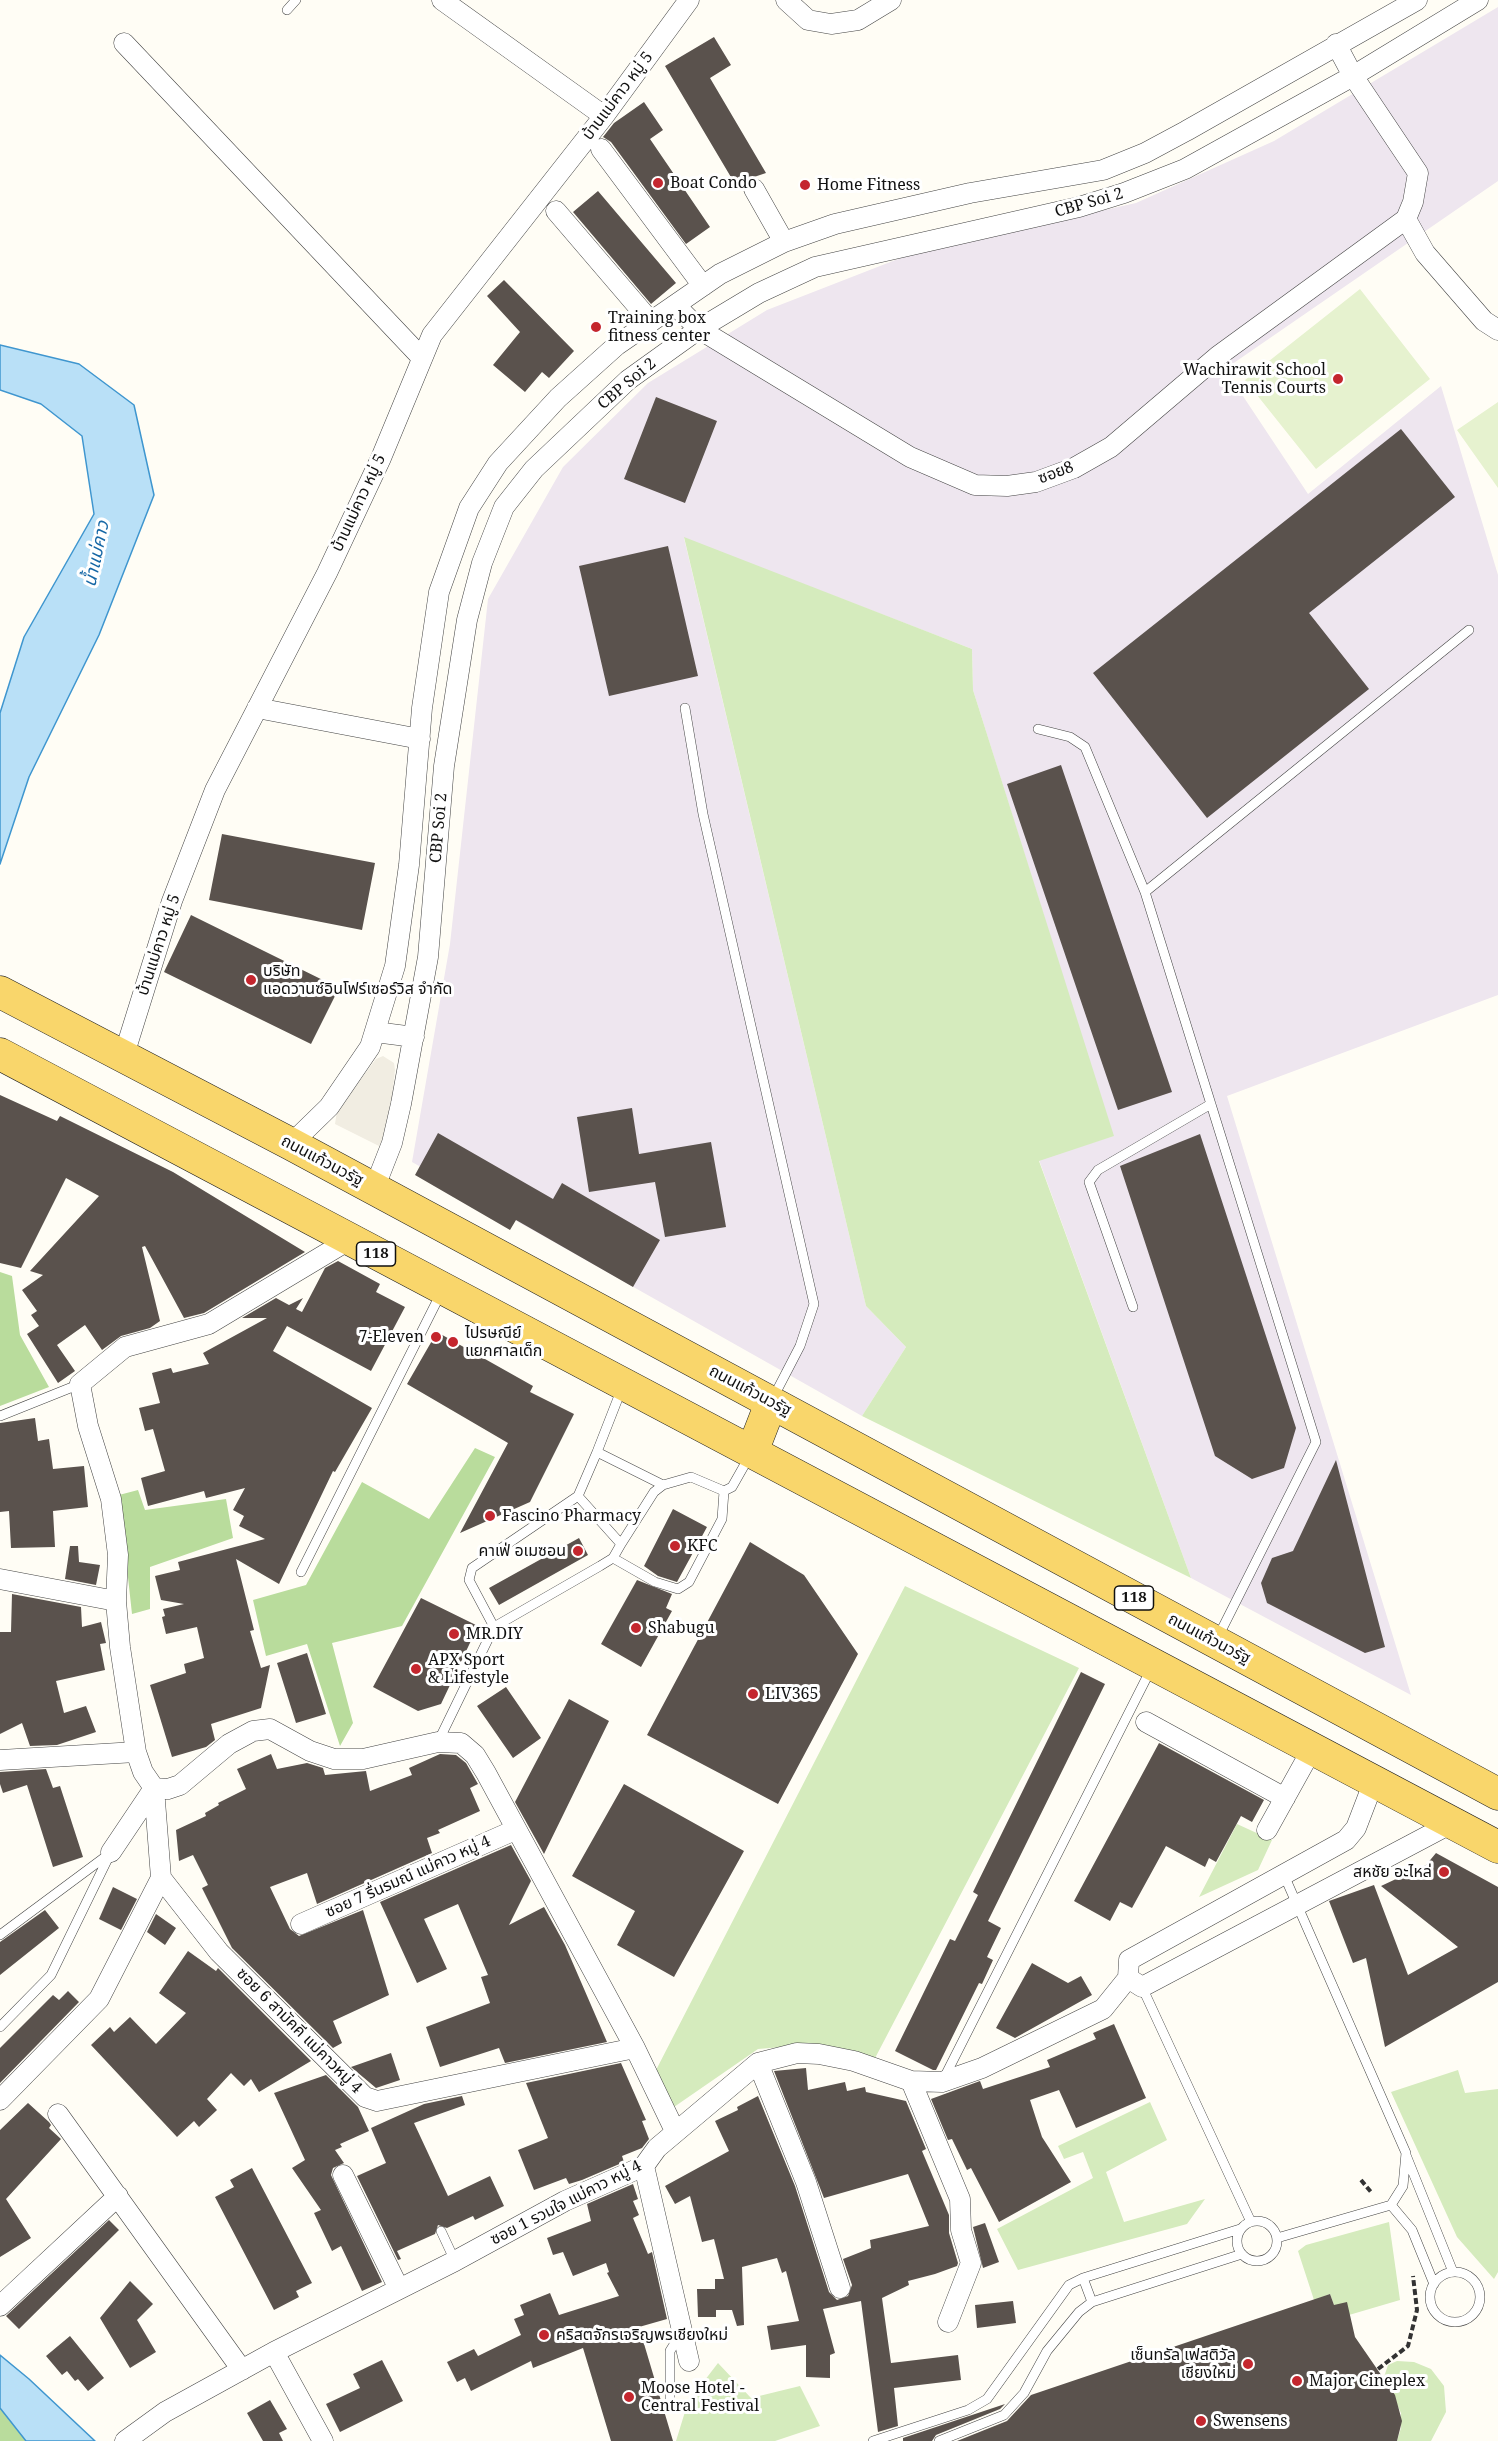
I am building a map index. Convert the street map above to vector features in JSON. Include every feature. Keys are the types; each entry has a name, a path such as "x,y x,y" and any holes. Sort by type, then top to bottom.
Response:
{"main road":[{"name":"ถนนแก้วนวรัฐ","path":"7,996 291,1144 1498,1794"},
{"name":"118","path":"0,1054 1498,1847"},
{"path":"752,1452 771,1403"}],"street":[{"path":"442,0 604,116"},
{"name":"บ้านแม่คาว หมู่ 5","path":"123,1058 172,901 215,790 342,542 381,458 432,335 604,116 689,0"},
{"path":"786,0 808,20 831,24 858,20 891,0"},
{"name":"CBP Soi 2","path":"291,1144 329,1107 370,1047 395,966 409,865 420,739 439,592 469,508 498,462 558,398 617,345 703,286 784,242 835,224 970,194 1103,170 1166,142 1417,0"},
{"name":"CBP Soi 2","path":"374,1189 392,1143 429,957 444,766 462,649 482,563 504,507 542,461 628,380 699,329 759,293 815,267 1079,207 1124,194 1185,169 1353,76 1478,0"},
{"path":"124,44 422,358"},
{"path":"1336,44 1353,76 1418,173 1413,202 1406,219 1425,253 1484,321 1498,330"},
{"path":"600,148 703,286"},
{"path":"754,189 784,242"},
{"path":"556,211 651,322"},
{"name":"ซอย8","path":"675,305 699,329 910,457 975,486 1006,486 1036,482 1074,468 1112,447 1218,356 1406,219"},
{"path":"257,708 420,739"},
{"path":"375,1032 414,1037"},
{"path":"0,2100 99,2000 161,1878 154,1788 143,1772 136,1752 116,1601 118,1555 111,1498 87,1426 80,1384 125,1347 209,1324 349,1240"},
{"path":"0,1579 116,1601"},
{"path":"1146,1722 1285,1798"},
{"path":"154,1788 168,1789 180,1785 229,1744 253,1731 270,1729 310,1751 334,1758 363,1759 438,1742 461,1743 475,1755 635,2048 675,2132"},
{"path":"1267,1830 1312,1749"},
{"path":"0,1760 136,1752"},
{"path":"1374,1782 1352,1834 1339,1845 1129,1960 1135,1983 1299,1904 1452,1823"},
{"path":"111,1852 154,1788"},
{"name":"ซอย 7 รื่นรมณ์ แม่คาว หมู่ 4","path":"301,1924 515,1830"},
{"name":"ซอย 6 สามัคคี แม่คาวหมู่ 4","path":"161,1878 219,1952 364,2097 377,2101 635,2048"},
{"name":"ซอย 1 รวมใจ แม่คาว หมู่ 4","path":"125,2441 165,2412 274,2352 455,2261 565,2201 644,2166 657,2148 758,2063 797,2053 819,2054 854,2061 911,2081 942,2082 982,2068 1103,2009 1135,1983"},
{"path":"758,2063 806,2182 840,2288"},
{"path":"911,2081 960,2199 961,2229 971,2264 948,2322"},
{"path":"58,2114 242,2370"},
{"path":"644,2166 689,2361"},
{"path":"343,2175 399,2289"},
{"path":"0,2306 118,2196"},
{"path":"274,2352 323,2441"}],"lane":[{"path":"287,10 296,0"},
{"path":"1145,892 1469,630"},
{"path":"685,708 703,814 814,1304 800,1346 771,1403"},
{"path":"1038,729 1070,737 1085,747 1145,892 1316,1442 1216,1642"},
{"path":"1133,1307 1089,1182 1098,1170 1211,1104"},
{"path":"301,1572 444,1289"},
{"path":"0,1416 80,1384"},
{"path":"494,1627 469,1580 472,1568 578,1496 624,1384"},
{"path":"597,1452 663,1485"},
{"path":"438,1742 494,1627 613,1558 654,1492 663,1485 691,1477 724,1491 732,1487 752,1452"},
{"path":"613,1558 655,1582 678,1589 689,1582 722,1519 724,1491"},
{"path":"578,1496 621,1544"},
{"path":"942,2082 1153,1665"},
{"path":"0,1935 111,1852"},
{"path":"0,2027 51,1975 111,1852"},
{"path":"1284,1875 1299,1904 1406,2153 1453,2272"},
{"path":"1135,1983 1251,2222"},
{"path":"1276,2238 1391,2205 1403,2186 1406,2153"},
{"path":"1391,2205 1412,2230 1434,2284"},
{"path":"873,2441 968,2410 987,2399 1050,2308 1069,2286 1083,2278 1240,2229 1251,2222 1265,2223 1274,2232 1276,2238 1274,2250 1266,2259 1253,2260 1242,2254 1237,2242 1240,2229"},
{"path":"441,2231 455,2261"},
{"path":"939,2441 1004,2415 1024,2393 1047,2351 1078,2312 1092,2302 1242,2254"},
{"path":"1453,2272 1461,2272 1472,2278 1479,2288 1480,2300 1476,2311 1467,2319 1455,2322 1444,2319 1434,2311 1430,2300 1438,2277 1453,2272"},
{"path":"1083,2278 1092,2302"},
{"path":"669,2404 670,2351 675,2343 684,2339"}],"path":[{"path":"1361,2180 1371,2192"},
{"path":"1378,2368 1408,2346 1417,2310 1411,2264"}],"shaded area":[{"path":"1498,7 1498,181 1225,369 1308,494 1441,386 1498,575 1498,995 1227,1096 1411,1695 1191,1578 1039,1160 1113,1136 973,690 972,649 684,538 866,1306 906,1347 862,1416 412,1162 450,944 488,599 563,467 648,383 767,310 916,252 1136,203 1274,141"},
{"path":"383,1056 394,1063 395,1070 388,1131 379,1146 335,1124 337,1111 376,1059"}],"green space":[{"name":"Wachirawit School Tennis Courts","path":"1360,289 1430,379 1316,469 1245,380"},
{"path":"1498,402 1498,488 1457,430"},
{"path":"684,537 972,649 973,690 1114,1136 1039,1161 1191,1578 862,1416 906,1347 866,1306"},
{"path":"0,1272 12,1276 20,1335 49,1387 0,1406"},
{"path":"475,1448 495,1457 402,1626 332,1643 353,1723 340,1746 307,1644 266,1656 253,1600 306,1585 362,1482 429,1519"},
{"path":"138,1490 145,1510 226,1499 233,1538 150,1567 150,1609 132,1614 119,1495"},
{"path":"905,1586 1079,1668 873,2062 819,2044 758,2049 674,2107 655,2072"},
{"path":"1237,1824 1272,1840 1258,1870 1199,1897"},
{"path":"1458,2070 1465,2093 1498,2089 1498,2272 1494,2279 1457,2237 1391,2092"},
{"path":"1150,2102 1167,2140 1106,2172 1124,2222 1205,2199 1187,2224 1018,2270 997,2229 1093,2178 1083,2152 1064,2159 1058,2146"},
{"path":"1389,2222 1400,2300 1349,2315 1334,2305 1330,2294 1314,2300 1298,2251 1306,2245"},
{"path":"1397,2361 1414,2362 1431,2369 1444,2386 1446,2412 1431,2441 1397,2441 1401,2428 1401,2413 1384,2377 1388,2365"},
{"path":"718,2363 751,2398 800,2386 820,2426 775,2441 676,2441 688,2402"},
{"path":"0,2408 26,2441 0,2441"}],"water":[{"name":"น้ำแม่คาว","path":"0,345 79,364 134,405 154,495 99,635 29,777 0,864 0,713 24,637 94,514 82,436 41,404 0,390"},
{"path":"0,2355 95,2441 26,2441 0,2408"}],"building":[{"name":"Boat Condo","path":"714,37 731,65 710,78 766,173 748,179 738,189 665,66"},
{"name":"Boat Condo","path":"644,102 663,130 650,139 710,227 686,244 611,142 603,137 614,123"},
{"path":"598,191 676,283 651,304 573,212"},
{"path":"504,280 574,351 549,378 542,372 525,392 493,365 520,332 487,296"},
{"path":"656,397 717,421 685,503 624,479"},
{"path":"1401,429 1455,497 1309,613 1369,689 1207,818 1093,673"},
{"path":"668,546 698,676 609,696 579,566"},
{"path":"1061,765 1172,1092 1118,1110 1007,784"},
{"path":"222,834 375,863 362,930 209,900"},
{"name":"บริษัท แอดวานซ์อินโฟร์เซอร์วิส จำกัด","path":"191,915 339,988 311,1044 164,972"},
{"path":"0,1095 57,1121 60,1116 173,1172 305,1252 204,1313 184,1318 145,1246 142,1247 160,1321 150,1328 121,1336 102,1350 85,1325 57,1345 75,1371 58,1383 27,1334 39,1326 31,1315 37,1311 22,1290 43,1275 30,1271 99,1196 66,1178 21,1268 0,1263"},
{"path":"632,1108 639,1154 711,1142 726,1227 665,1237 655,1182 589,1192 577,1117"},
{"path":"438,1133 553,1199 562,1183 660,1240 633,1287 516,1220 510,1230 415,1175"},
{"path":"1200,1134 1296,1428 1284,1468 1252,1479 1215,1456 1120,1166"},
{"path":"338,1261 380,1284 376,1292 405,1307 371,1371 287,1326 273,1351 372,1408 335,1472 333,1471 279,1584 236,1559 254,1630 250,1631 261,1668 270,1665 261,1708 211,1724 215,1740 206,1747 172,1757 150,1685 186,1673 184,1664 204,1658 197,1627 166,1634 162,1617 165,1616 163,1609 184,1604 161,1600 155,1576 180,1570 178,1562 265,1539 239,1526 244,1516 233,1510 245,1488 206,1498 204,1491 148,1506 141,1478 165,1471 153,1429 145,1431 139,1408 160,1403 152,1373 171,1368 173,1373 209,1364 203,1353 267,1318 242,1318 276,1298 289,1305 303,1298 296,1309 302,1312 325,1268"},
{"path":"437,1332 533,1386 530,1392 574,1414 530,1502 460,1533 508,1443 407,1384"},
{"path":"35,1418 38,1441 49,1439 53,1469 84,1466 88,1507 53,1511 55,1547 11,1548 9,1511 0,1512 0,1423"},
{"path":"1336,1460 1385,1647 1365,1653 1267,1603 1261,1583 1272,1558 1293,1551"},
{"name":"KFC","path":"673,1509 707,1527 677,1582 658,1576 644,1566"},
{"path":"579,1538 588,1555 499,1605 489,1588"},
{"name":"LIV365","path":"750,1542 804,1575 858,1654 778,1804 647,1735"},
{"path":"70,1546 78,1546 79,1562 100,1565 96,1585 65,1579"},
{"name":"Shabugu","path":"637,1580 672,1594 666,1608 672,1611 641,1667 601,1644"},
{"path":"12,1594 81,1607 82,1627 101,1622 106,1643 100,1644 105,1670 56,1681 64,1713 86,1706 96,1732 57,1745 30,1746 22,1723 0,1734 0,1632 11,1632"},
{"path":"421,1598 478,1626 441,1704 418,1711 373,1687"},
{"path":"307,1653 326,1714 296,1723 277,1663"},
{"path":"1081,1672 1105,1684 988,1921 1001,1928 987,1957 993,1960 982,1984 979,1983 936,2070 933,2070 895,2051 950,1939 955,1941 978,1895 973,1892"},
{"path":"506,1687 541,1738 513,1758 477,1706"},
{"path":"569,1699 609,1721 544,1854 515,1802"},
{"path":"1159,1743 1264,1800 1252,1822 1241,1816 1216,1862 1209,1858 1205,1867 1166,1846 1132,1908 1120,1902 1110,1921 1074,1901"},
{"path":"271,1754 277,1769 307,1763 323,1768 325,1775 366,1771 370,1791 412,1775 409,1768 440,1754 456,1755 466,1763 478,1784 470,1788 480,1811 438,1830 440,1833 427,1838 432,1853 317,1904 307,1873 270,1887 290,1929 299,1936 363,1910 389,1995 333,2021 342,2043 333,2048 232,1948 202,1888 208,1885 193,1855 179,1861 176,1830 206,1816 205,1813 219,1805 218,1803 246,1789 237,1769"},
{"path":"46,1769 53,1788 60,1786 83,1857 53,1867 27,1785 3,1793 0,1784 0,1772"},
{"path":"624,1784 744,1851 674,1977 617,1945 635,1911 572,1876"},
{"path":"511,1845 531,1881 509,1925 544,1907 565,1945 607,2042 505,2063 499,2048 440,2067 426,2027 490,2003 481,1977 488,1975 458,1904 424,1919 447,1969 417,1983 380,1902"},
{"path":"1436,1853 1498,1887 1498,1982 1385,2047 1366,1958 1353,1963 1329,1901 1374,1885 1408,1975 1458,1947 1381,1886 1426,1865"},
{"path":"113,1887 137,1899 121,1930 99,1919"},
{"path":"45,1910 59,1928 0,1975 0,1942"},
{"path":"156,1914 176,1928 165,1945 147,1932"},
{"path":"188,1951 216,1971 218,1968 311,2061 259,2092 251,2079 244,2086 231,2073 207,2099 217,2110 199,2127 194,2121 177,2137 91,2045 110,2027 114,2032 130,2017 156,2044 186,2013 159,1993"},
{"path":"1032,1963 1068,1983 1081,1976 1092,1995 1015,2038 996,2028"},
{"path":"68,1991 79,2002 0,2083 0,2048 53,1995 59,2000"},
{"path":"1114,2024 1146,2098 1076,2128 1059,2090 1030,2100 1042,2137 1071,2182 999,2222 971,2168 967,2170 952,2139 948,2140 931,2099 980,2081 983,2089 1050,2067 1047,2060 1096,2039 1093,2033"},
{"path":"391,2053 400,2080 376,2088 351,2067"},
{"path":"621,2063 646,2120 642,2121 649,2139 642,2148 622,2156 624,2162 582,2180 569,2184 566,2178 534,2190 518,2150 548,2138 526,2083"},
{"path":"806,2068 808,2090 845,2082 847,2091 865,2087 866,2092 906,2101 926,2149 922,2151 949,2215 949,2233 957,2266 908,2281 909,2285 882,2298 891,2363 958,2355 961,2380 894,2388 898,2426 878,2432 861,2301 823,2309 835,2353 830,2355 830,2378 806,2377 806,2345 771,2350 767,2326 799,2321 786,2271 782,2273 777,2258 742,2267 744,2325 737,2326 732,2310 716,2310 716,2317 698,2317 697,2289 715,2289 715,2279 724,2279 714,2239 702,2242 690,2196 675,2204 665,2186 729,2151 715,2121 738,2110 737,2107 758,2096 795,2186 829,2292 837,2300 848,2296 852,2285 843,2259 871,2248 870,2240 929,2226 908,2174 824,2198 774,2071"},
{"path":"326,2075 358,2107 369,2131 340,2144 342,2147 335,2150 344,2163 333,2168 331,2175 382,2282 362,2291 341,2246 332,2251 314,2213 321,2210 292,2168 305,2160 274,2093"},
{"path":"462,2096 465,2105 414,2123 448,2196 490,2176 504,2206 475,2220 473,2216 447,2228 438,2225 435,2234 397,2251 401,2259 398,2260 357,2176 386,2163 371,2128 424,2104"},
{"path":"28,2103 49,2122 51,2125 49,2128 61,2139 6,2199 31,2238 0,2257 0,2130"},
{"path":"252,2168 312,2283 296,2291 299,2297 274,2310 215,2197 234,2187 230,2180"},
{"path":"633,2184 638,2199 633,2201 639,2215 633,2218 648,2254 652,2252 667,2319 639,2327 673,2441 611,2441 583,2348 533,2368 531,2361 471,2391 465,2378 457,2382 447,2362 474,2349 478,2356 521,2335 514,2319 524,2315 520,2305 550,2293 559,2315 619,2296 607,2273 609,2272 606,2263 573,2276 563,2252 553,2255 547,2238 591,2221 587,2204"},
{"path":"109,2220 119,2230 19,2329 6,2316"},
{"path":"985,2223 999,2262 983,2268 973,2227"},
{"path":"130,2281 153,2304 137,2320 156,2352 130,2368 100,2318"},
{"name":"เซ็นทรัล เฟสติวัล เชียงใหม่","path":"1330,2294 1334,2305 1347,2302 1355,2337 1395,2395 1402,2421 1397,2441 957,2441 1007,2421 1031,2395"},
{"path":"1013,2301 1016,2323 977,2328 975,2305"},
{"path":"70,2336 104,2378 88,2391 67,2371 62,2375 46,2356"},
{"path":"382,2360 403,2401 340,2432 326,2404 360,2388 353,2374"},
{"path":"270,2400 287,2429 279,2433 283,2441 263,2441 247,2413"},
{"path":"1005,2404 1000,2409 936,2435 932,2441 903,2441 903,2438"}],"place":[{"name":"Boat Condo","path":"658,183"},
{"name":"Home Fitness","path":"805,185"},
{"name":"Training box fitness center","path":"596,327"},
{"name":"Wachirawit School Tennis Courts","path":"1338,379"},
{"name":"บริษัท แอดวานซ์อินโฟร์เซอร์วิส จำกัด","path":"251,980"},
{"name":"7-Eleven","path":"436,1337"},
{"name":"ไปรษณีย์ แยกศาลเด็ก","path":"453,1342"},
{"name":"Fascino Pharmacy","path":"490,1516"},
{"name":"KFC","path":"675,1546"},
{"name":"คาเฟ่ อเมซอน","path":"578,1551"},
{"name":"Shabugu","path":"636,1628"},
{"name":"MR.DIY","path":"454,1634"},
{"name":"APX Sport & Lifestyle","path":"416,1669"},
{"name":"LIV365","path":"753,1694"},
{"name":"สหชัย อะไหล่","path":"1444,1872"},
{"name":"คริสตจักรเจริญพรเชียงใหม่","path":"544,2335"},
{"name":"เซ็นทรัล เฟสติวัล เชียงใหม่","path":"1248,2364"},
{"name":"Major Cineplex","path":"1297,2381"},
{"name":"Moose Hotel - Central Festival","path":"629,2397"},
{"name":"Swensens","path":"1201,2421"}]}
